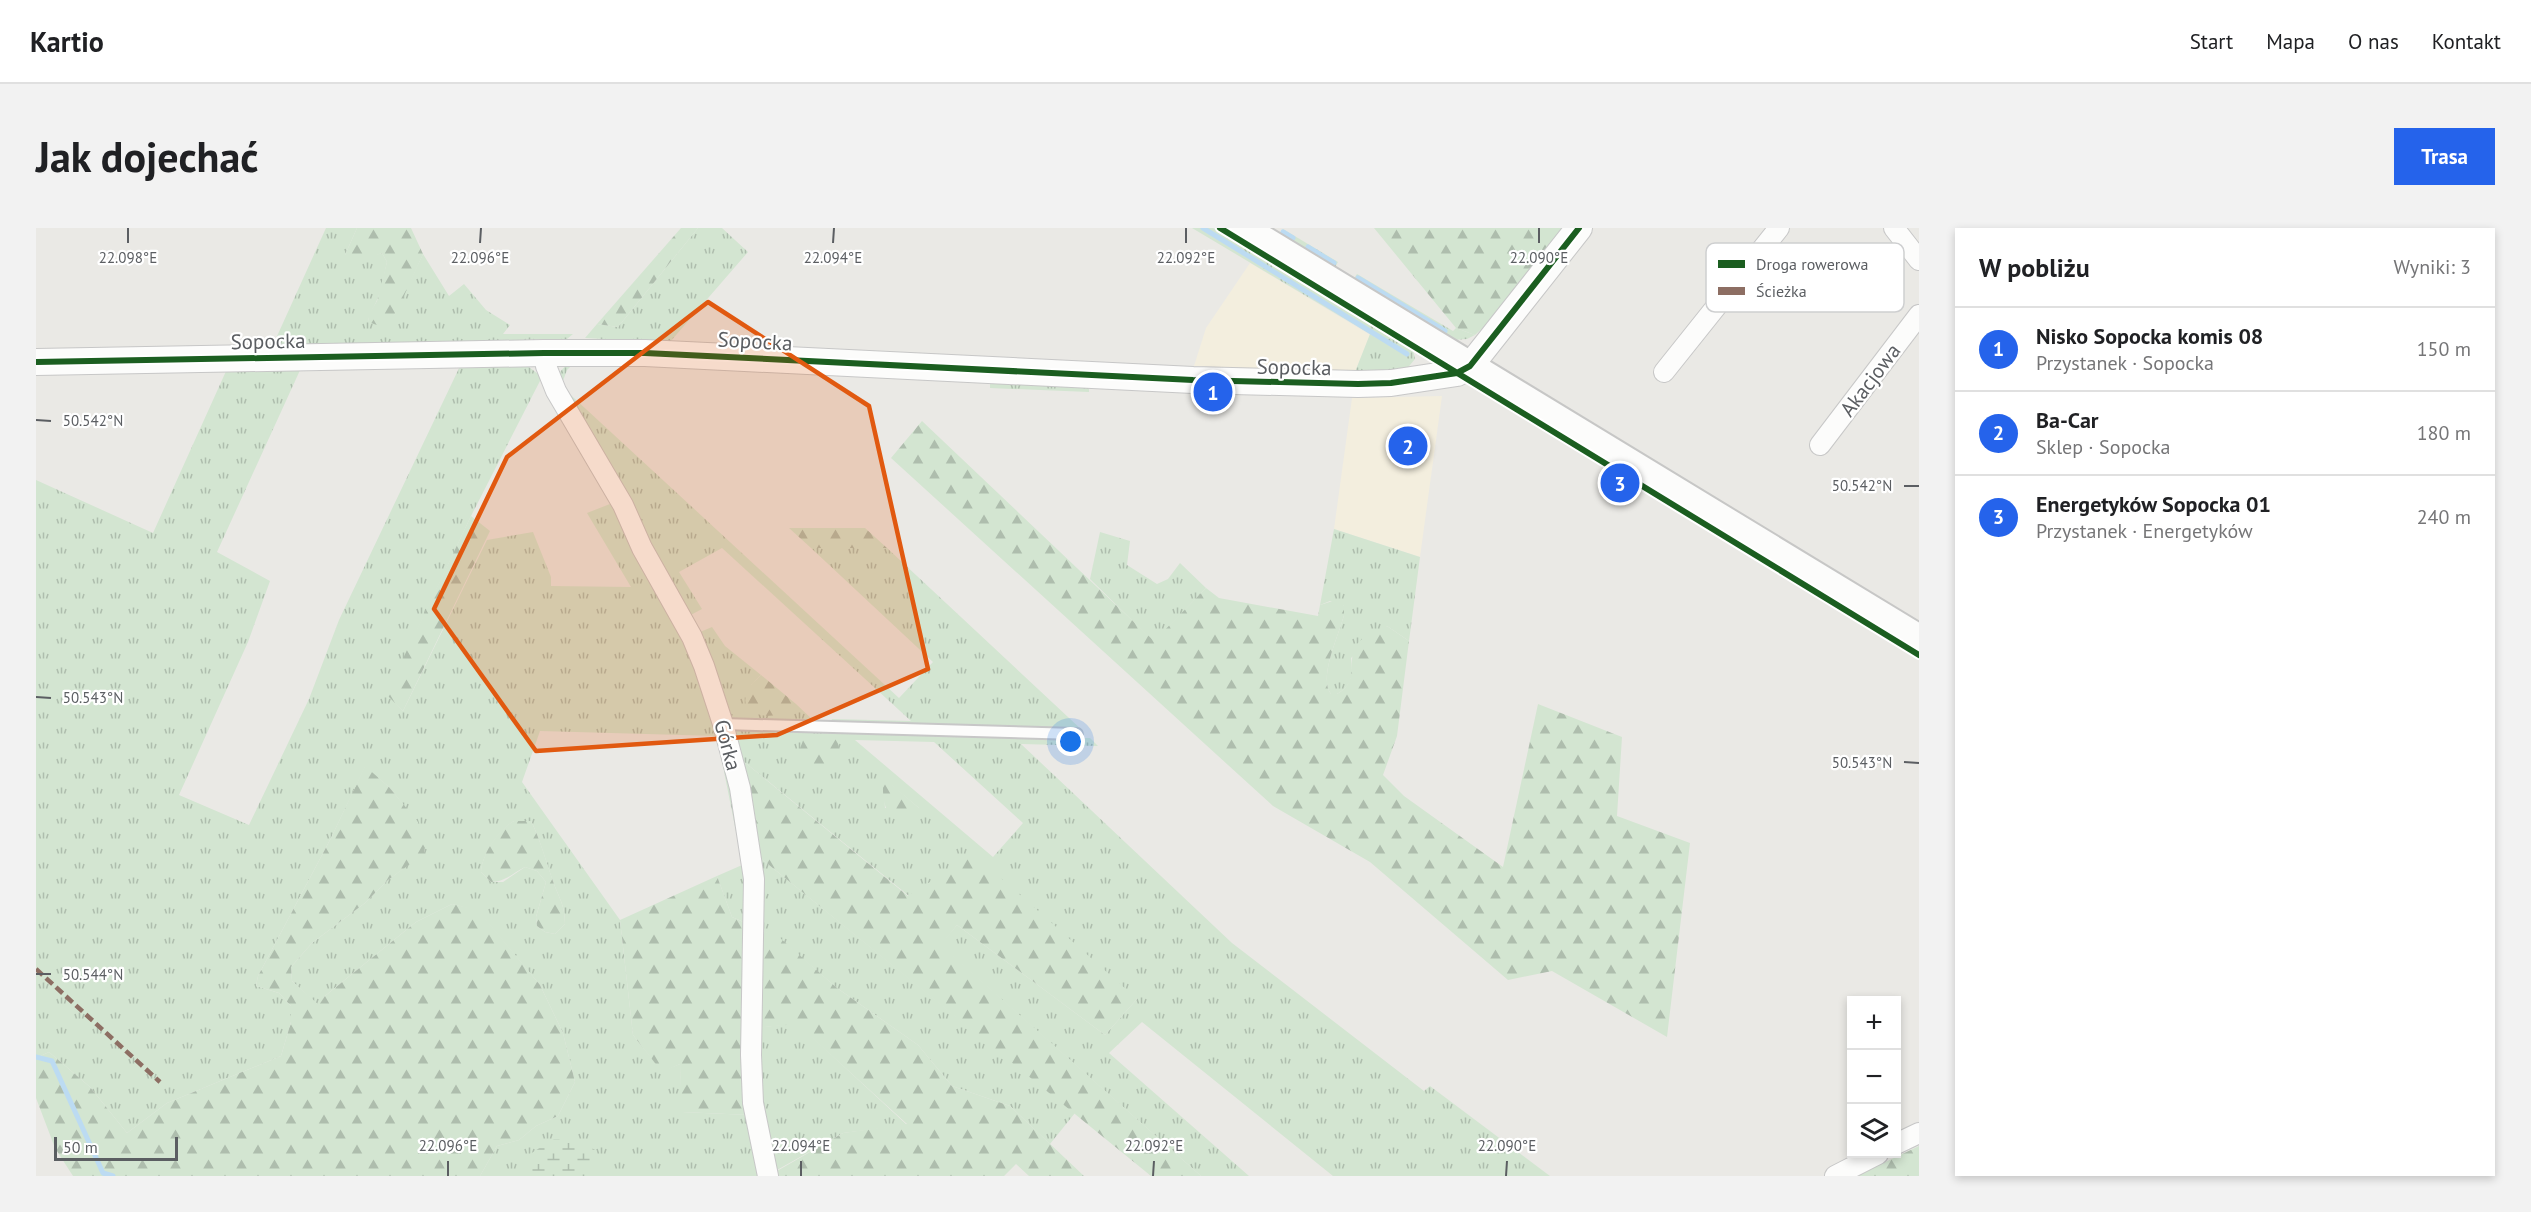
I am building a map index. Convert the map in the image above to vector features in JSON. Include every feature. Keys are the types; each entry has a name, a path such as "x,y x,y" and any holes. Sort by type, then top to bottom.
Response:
{"main road":[{"path":"1243,228 1919,639"}],"street":[{"path":"1470,366 1579,228"},
{"path":"1767,243 1779,228"},
{"path":"1894,228 1919,260"},
{"path":"1664,372 1712,312"},
{"name":"Akacjowa","path":"1820,445 1919,315"},
{"name":"Sopocka","path":"36,362 544,352 746,357 1291,384 1390,383 1457,373 1470,366"},
{"name":"Górka","path":"544,352 546,366 556,391 623,505 642,548 692,637 723,724 740,788 754,879 751,1055 753,1103 768,1176"},
{"path":"1901,1141 1919,1132"},
{"path":"1835,1176 1870,1158"}],"lane":[{"path":"723,724 1077,734"}],"highlighted area":[{"path":"708,302 869,406 928,669 777,735 536,751 434,609 507,457"}],"shaded area":[{"path":"1250,263 1370,335 1355,372 1194,366 1206,328"},
{"path":"1442,396 1420,557 1334,529 1352,398"}],"green space":[{"path":"326,228 357,228 345,255 372,256 382,253 387,262 380,291 368,322 394,315 423,254 449,296 464,284 486,310 510,325 503,334 573,334 567,339 273,345"},
{"path":"357,228 411,228 423,254 399,307 386,328 368,322 369,314 377,301 387,262 382,253 362,261 345,255"},
{"path":"681,228 698,228 618,327 597,324"},
{"path":"698,228 722,228 748,252 670,342 720,344 622,343 621,340 585,338 597,324 618,327"},
{"path":"1192,228 1213,228 1413,350 1415,359 1405,371 1355,372 1370,334"},
{"path":"1374,228 1569,228 1488,323 1475,335 1456,328"},
{"path":"1283,229 1338,262 1334,269 1280,235"},
{"path":"1357,274 1453,331 1456,328 1475,335 1467,339 1453,340 1353,280"},
{"path":"462,362 525,364 542,377 471,516 387,694 403,711 487,540 533,532 551,577 551,586 631,587 587,513 615,502 655,581 693,648 708,691 709,716 725,749 746,841 738,842 717,736 540,731 522,782 620,920 633,1035 662,1071 680,1064 682,1112 750,1115 762,1176 480,1176 497,1146 519,1140 536,1126 558,1116 575,1082 563,1033 540,985 478,911 452,904 416,922 325,996 319,1006 292,981 291,967 312,943 365,903 388,880 424,853 426,833 389,787 365,767 331,838 258,976 256,986 279,993 291,1006 291,1022 281,1056 167,1103 127,1133 90,1087 49,1052 36,1058 36,480 153,533 227,369 301,368 217,552 270,581 248,642 179,795 249,825 309,699 339,620","holes":["514,821 531,821 564,912 565,924 555,934 545,932 537,926 536,917 546,882 537,871 525,867 503,882 491,882 481,872 488,850 503,830"]},
{"path":"574,363 567,370 561,386 899,698 933,662 811,548 887,548 1083,731 831,723 832,719 911,721 722,548 679,572 702,609 685,618 627,504 559,388 556,377 558,371 560,372 567,364"},
{"path":"990,382 1089,387 1089,392 990,388"},
{"path":"922,421 1154,641 1206,588 1219,598 1318,616 1320,605 1336,600 1344,606 1344,615 1328,667 1327,678 1331,694 1337,694 1349,682 1353,654 1364,638 1387,626 1409,641 1397,736 1383,775 1404,796 1503,867 1538,704 1622,737 1617,816 1690,843 1667,1037 1552,971 1508,980 1370,862 1273,806 891,458"},
{"path":"471,516 490,531 403,711 386,694"},
{"path":"789,528 865,528 887,548 811,548"},
{"path":"1334,529 1420,557 1409,641 1387,626 1351,658 1352,674 1349,683 1342,691 1331,694 1327,678 1328,667 1344,615 1344,606 1330,601 1320,605"},
{"path":"1100,532 1130,541 1127,565 1157,584 1168,579 1180,563 1206,588 1154,642 1090,579"},
{"path":"712,627 725,646 761,675 751,685 796,709 796,704 815,722 728,718 693,635"},
{"path":"761,675 796,704 796,709 767,716 750,711 746,705 746,696 751,685"},
{"path":"741,729 1015,738 1090,738 1098,746 1021,744 1232,943 1424,1091 1430,1086 1550,1176 1333,1176 1142,1022 1109,1053 1249,1176 1201,1176 940,945 957,925 1105,1035 1137,999 909,896 737,756 731,731","holes":["855,740 934,742 1023,823 993,857","883,778 919,808 885,808"]},
{"path":"804,738 838,739 840,763 829,769 813,764 799,751"},
{"path":"737,756 908,896 974,854 1137,999 1105,1035 957,925 941,945 1201,1176 1151,1176 758,856"},
{"path":"365,766 389,787 427,833 424,854 388,880 365,903 312,943 291,967 292,981 319,1005 325,996 416,922 452,904 478,910 540,985 563,1033 575,1082 558,1116 536,1126 519,1140 497,1146 480,1176 73,1176 55,1148 36,1098 36,1058 49,1052 90,1087 127,1133 167,1103 281,1056 291,1022 291,1006 279,993 256,986 258,976 331,838"},
{"path":"883,777 919,808 901,822 894,819 884,803"},
{"path":"514,821 531,821 541,844 564,912 565,924 555,934 545,932 537,926 536,917 546,882 537,871 525,867 496,882 491,882 481,872 484,858 492,843 502,830"},
{"path":"758,856 1075,1113 1050,1144 1010,1106 952,1086 918,1045 837,988 780,939 759,929"},
{"path":"749,862 751,925 732,917 717,876"},
{"path":"717,876 732,917 780,938 837,988 918,1045 952,1086 1010,1106 1084,1176 1029,1176 1016,1164 1004,1176 778,1176 777,1171 843,1133 907,1124 797,1024 755,1028 750,1115 681,1112 680,1064 662,1072 633,1035 620,920"},
{"path":"797,1023 907,1125 843,1133 777,1170 778,1176 772,1176 763,1128 755,1028"},
{"path":"554,1139 575,1139 597,1151 590,1176 532,1176 530,1154"},
{"path":"1919,1146 1919,1176 1856,1176 1894,1158 1901,1158 1901,1155"}],"waterway":[{"path":"1203,228 1407,354"},
{"path":"1283,232 1293,238"},
{"path":"1308,247 1334,263"},
{"path":"1358,278 1445,331"},
{"path":"36,1057 52,1061 103,1173 113,1176"}],"marked path":[{"path":"36,969 160,1082"}],"cycle path":[{"path":"1220,228 1919,655"},
{"path":"36,362 645,353 1193,380 1391,383 1457,373 1470,366 1579,228"}],"place":[{"name":"Nisko Sopocka komis 08","path":"1213,392"},
{"name":"Ba-Car","path":"1408,446"},
{"name":"Energetyków Sopocka 01","path":"1620,483"}]}
